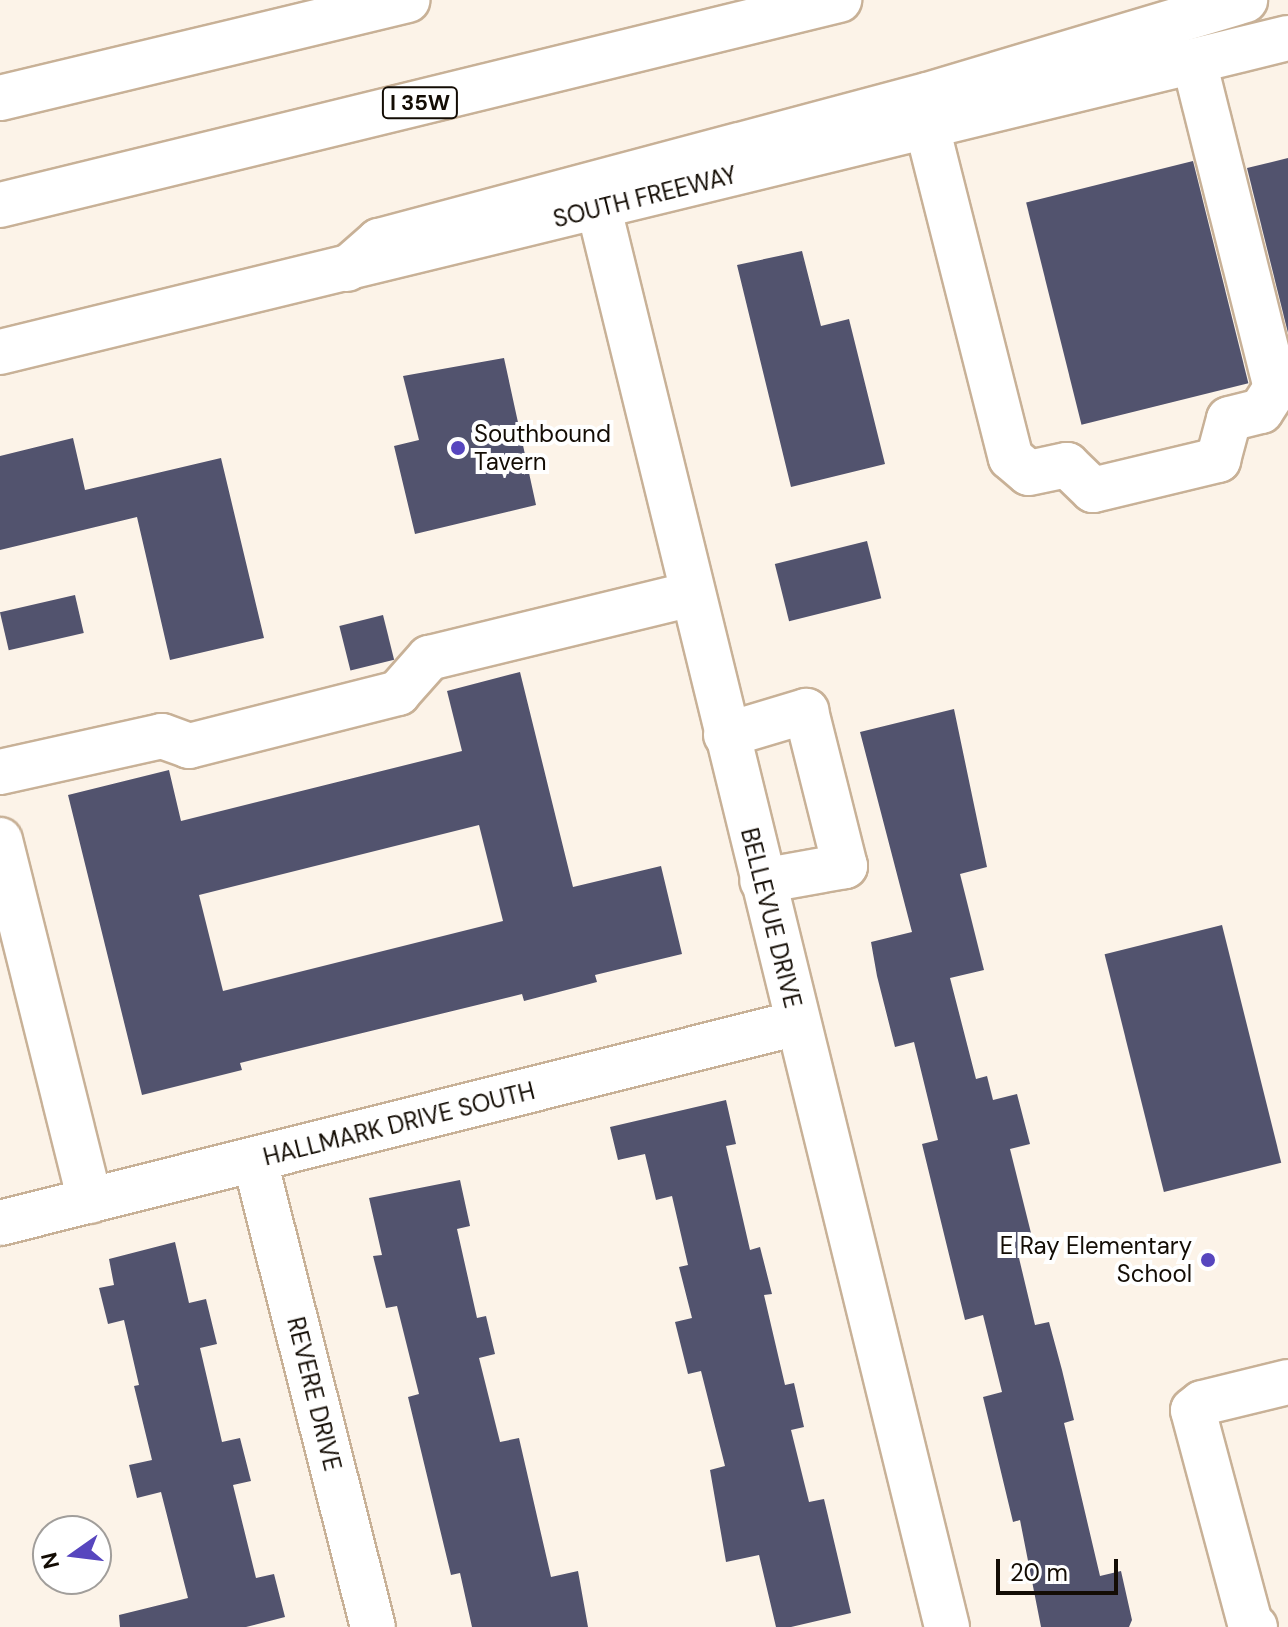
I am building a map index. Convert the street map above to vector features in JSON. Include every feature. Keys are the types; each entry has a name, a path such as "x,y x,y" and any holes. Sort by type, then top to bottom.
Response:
{"main road":[{"path":"0,98 407,0"},
{"name":"I 35W","path":"0,205 839,0"},
{"path":"347,269 379,241 927,95 1245,0"},
{"name":"SOUTH FREEWAY","path":"0,352 599,209 1288,38"},
{"path":"927,127 1011,458 1029,473 1067,465 1093,490 1218,460 1229,419 1261,411 1276,388 1194,61"},
{"name":"BELLEVUE DRIVE","path":"599,209 691,594 947,1627"},
{"path":"0,772 162,736 189,746 398,693 429,658 691,594"},
{"path":"726,735 806,711 845,866 762,881"},
{"path":"0,840 90,1201"},
{"name":"HALLMARK DRIVE SOUTH","path":"0,1223 797,1023"},
{"name":"REVERE DRIVE","path":"255,1161 373,1627"},
{"path":"1255,1627 1193,1410 1202,1403 1288,1382"},
{"path":"1272,1627 1288,1623"}],"building":[{"path":"1288,158 1288,333 1247,168"},
{"path":"1193,161 1248,383 1082,425 1026,203"},
{"path":"802,251 821,326 849,319 885,464 791,487 737,265"},
{"name":"Southbound Tavern","path":"504,358 536,505 415,534 394,446 419,440 403,376"},
{"path":"73,438 85,490 221,458 264,638 170,660 137,517 0,550 0,456"},
{"path":"867,541 881,598 789,621 775,564"},
{"path":"75,595 84,633 9,650 0,612"},
{"path":"383,615 394,660 350,671 339,626"},
{"path":"520,672 573,887 661,866 682,954 595,975 597,982 524,1001 522,994 240,1063 242,1070 142,1095 68,795 169,770 181,821 462,751 447,691","holes":["479,825 503,921 223,991 199,895"]},
{"path":"954,709 987,867 960,874 984,970 950,978 976,1079 987,1076 993,1100 1017,1094 1030,1144 1010,1149 1036,1253 1019,1258 1035,1325 1049,1322 1062,1370 1074,1420 1064,1423 1100,1576 1121,1571 1132,1620 1129,1627 1041,1627 1020,1520 1013,1522 983,1397 1002,1392 983,1315 965,1320 922,1144 938,1140 914,1042 895,1047 877,976 871,942 912,932 860,732"},
{"path":"1222,925 1281,1163 1164,1192 1105,954"},
{"path":"726,1100 736,1144 726,1146 750,1250 760,1247 772,1294 764,1295 785,1385 794,1383 804,1427 791,1430 809,1502 824,1499 851,1613 791,1627 776,1627 759,1555 726,1562 710,1470 725,1466 701,1371 688,1374 675,1322 692,1318 679,1267 688,1265 672,1196 656,1200 645,1154 618,1160 610,1127"},
{"path":"460,1180 470,1226 457,1229 477,1318 486,1316 495,1354 479,1358 500,1442 519,1438 551,1577 578,1571 588,1627 472,1627 460,1573 451,1575 408,1397 419,1394 397,1306 386,1308 373,1256 382,1255 369,1198"},
{"path":"175,1242 189,1303 206,1299 217,1344 200,1348 222,1442 240,1438 251,1481 233,1485 256,1578 274,1574 285,1617 246,1627 120,1627 119,1615 188,1598 161,1492 137,1498 129,1465 152,1460 134,1386 139,1385 124,1320 108,1324 99,1288 114,1285 109,1259"}],"place":[{"name":"Southbound Tavern","path":"458,448"},
{"name":"E Ray Elementary School","path":"1208,1260"}]}
